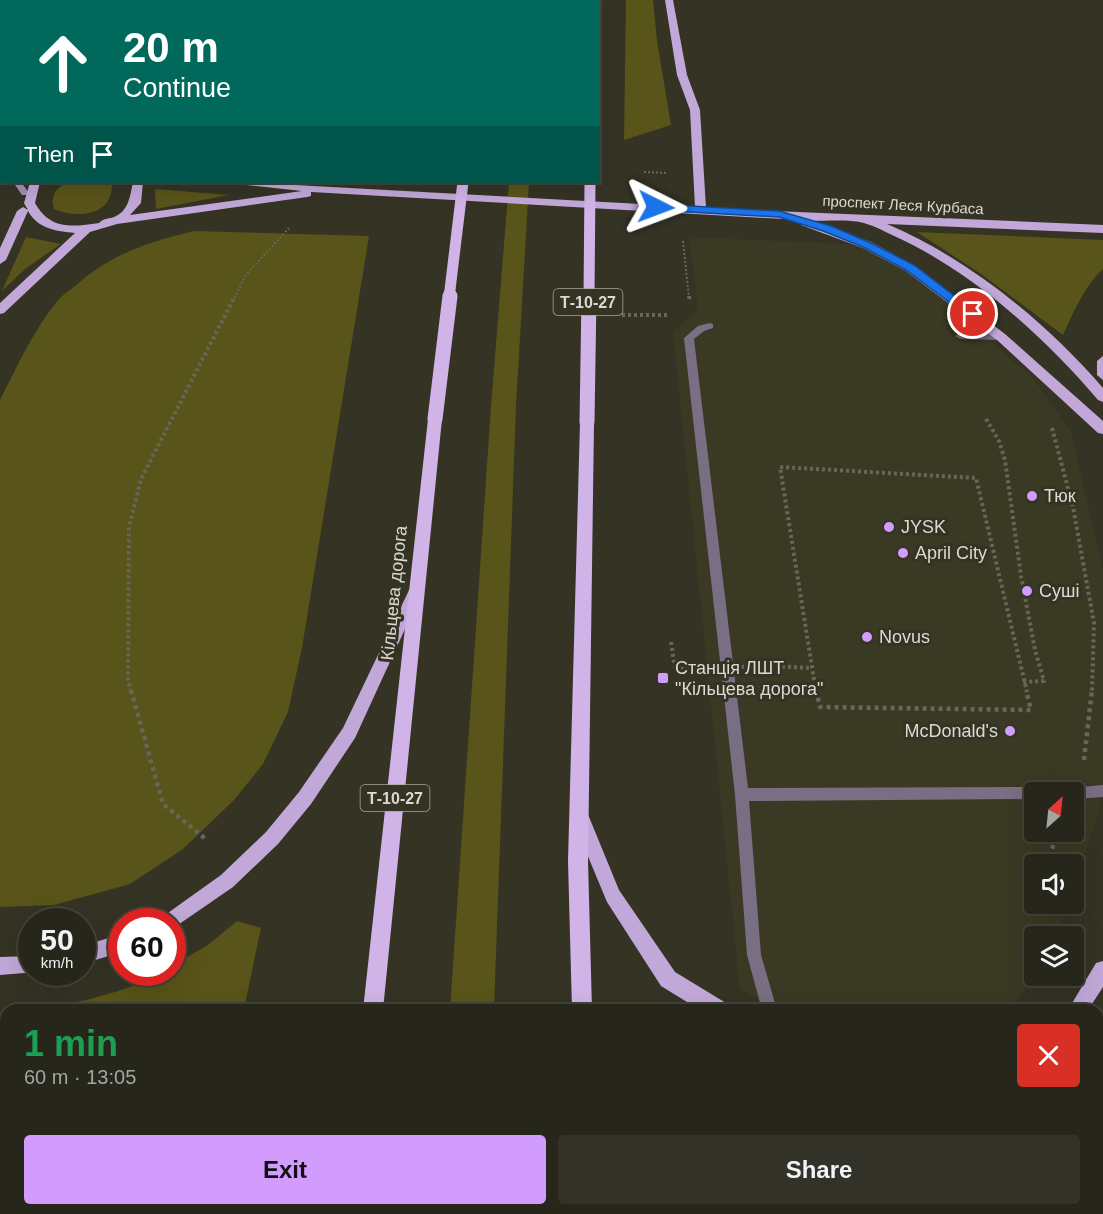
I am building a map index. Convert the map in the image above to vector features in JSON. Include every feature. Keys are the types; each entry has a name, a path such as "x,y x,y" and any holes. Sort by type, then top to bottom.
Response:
{"highway":[{"name":"Кільцева дорога","path":"373,1004 435,419 463,183"},
{"name":"Т-10-27","path":"582,1004 578,810 590,183"}],"main road":[{"path":"669,0 682,75 695,110 701,210"},
{"path":"18,183 25,193"},
{"path":"34,183 25,193 22,202 23,211 28,219 39,226 68,231 86,229 121,214 138,194 138,183"},
{"path":"255,183 330,191"},
{"path":"106,222 330,191"},
{"name":"проспект Леся Курбаса","path":"330,191 868,220 1103,229"},
{"path":"0,260 23,211"},
{"path":"779,214 827,229 867,245 910,268 1001,337 1103,429"},
{"path":"868,220 922,245 961,271 1049,340 1083,372 1103,398"},
{"path":"0,310 86,229"},
{"path":"1103,361 1103,375"},
{"path":"186,910 227,881 272,838 305,798 349,733 417,587"},
{"path":"578,810 613,896 668,979 709,1004"},
{"path":"0,966 18,965"},
{"path":"1081,1004 1103,970"}],"street":[{"path":"710,326 701,328 689,338 742,795 754,955 768,1004"},
{"path":"960,336 1001,337"},
{"path":"1084,792 1103,791"},
{"path":"742,795 1024,794"}],"path":[{"path":"207,840 163,804 128,680 129,526 141,479 246,275 289,228"},
{"path":"683,246 690,304"},
{"path":"612,315 679,315"},
{"path":"986,419 1000,439 1007,467 1010,504 1027,605 1039,670 1044,681 1023,682"},
{"path":"1051,423 1073,507 1094,623 1092,703 1083,760"},
{"path":"780,467 976,478 1023,682 1031,710 820,707 811,668 780,467"},
{"path":"671,642 675,669 770,666 811,668"}],"shaded area":[{"path":"626,0 653,0 657,41 671,125 624,140"},
{"path":"66,183 110,183 112,185 106,203 100,209 82,214 54,209 55,192"},
{"path":"509,183 529,183 516,406 494,1004 450,1004 491,406"},
{"path":"155,189 229,195 156,209"},
{"path":"194,231 369,236 302,648 288,712 263,764 234,800 183,849 130,884 54,905 0,907 0,400 25,350 64,294 116,257 161,240"},
{"path":"917,232 1103,240 1103,269 1085,291 1063,335 981,274"},
{"path":"26,237 61,244 25,269 2,291"},
{"path":"689,237 851,244 870,250 911,272 1034,379 1071,432 1103,570 1103,797 1084,859 1084,854 1024,854 1024,914 1065,914 1060,926 1024,926 1024,986 1027,986 1014,1004 767,1004 740,990 673,332 698,309"},
{"path":"237,921 261,928 245,1004 66,1004 132,986 186,986 186,958 208,945"}],"place":[{"name":"Тюк","path":"1032,496"},
{"name":"JYSK","path":"889,527"},
{"name":"April City","path":"903,553"},
{"name":"Суші","path":"1027,591"},
{"name":"Novus","path":"867,637"},
{"name":"Станція ЛШТ \"Кільцева дорога\"","path":"663,678"},
{"name":"McDonald's","path":"1010,731"}],"route":[{"path":"656,207 779,214 827,229 867,245 910,268 973,314"}]}
